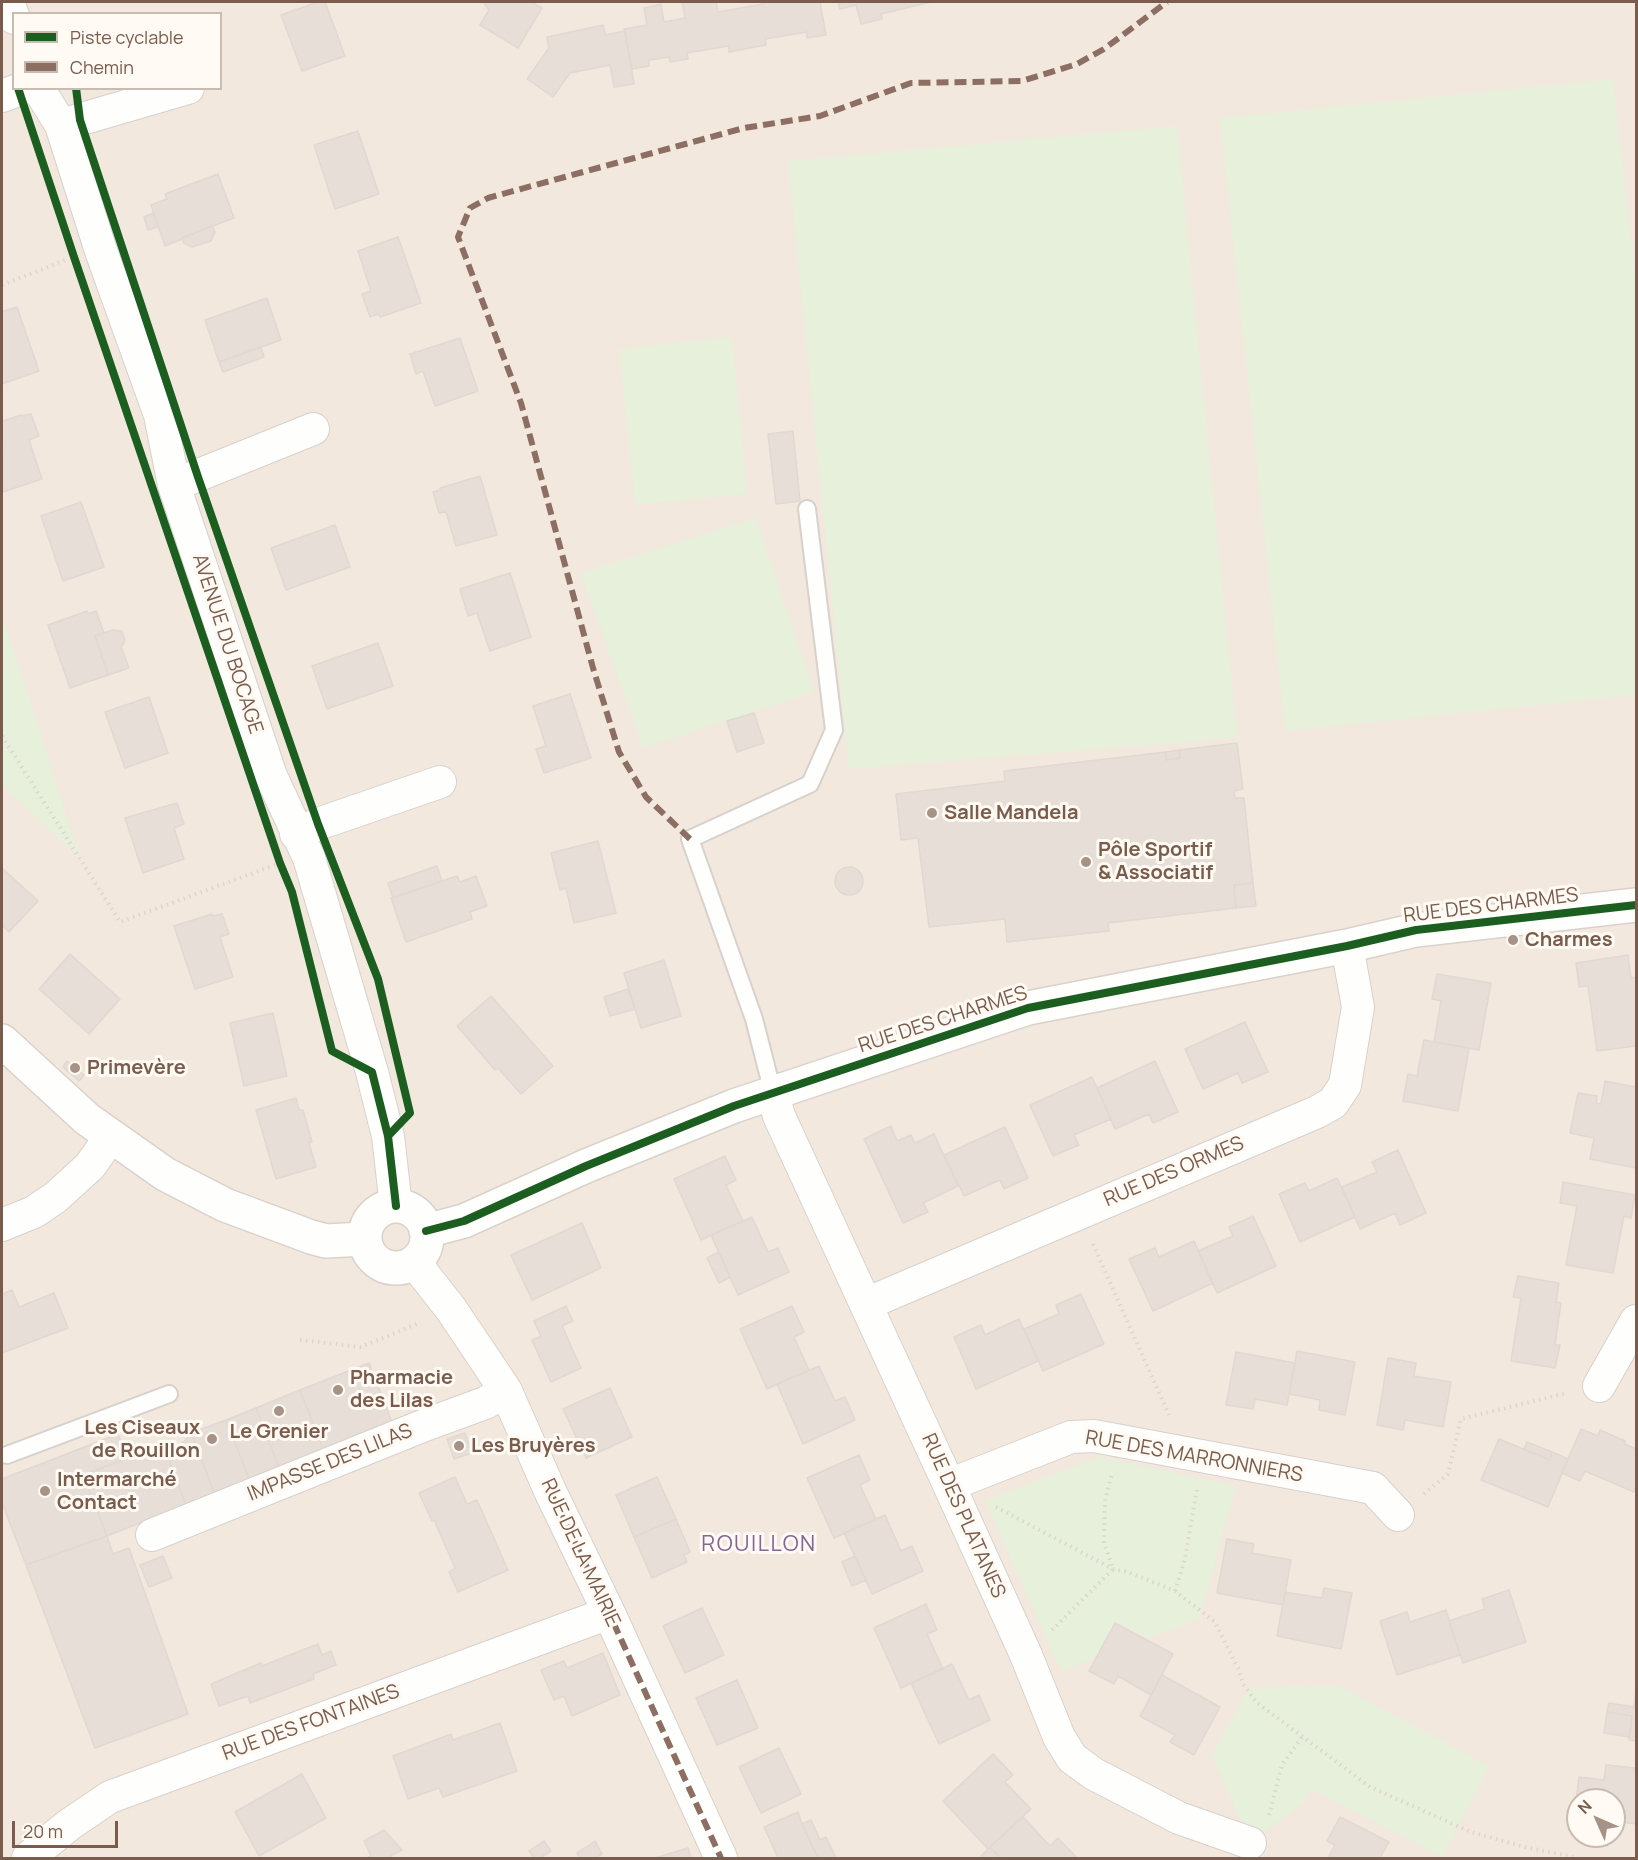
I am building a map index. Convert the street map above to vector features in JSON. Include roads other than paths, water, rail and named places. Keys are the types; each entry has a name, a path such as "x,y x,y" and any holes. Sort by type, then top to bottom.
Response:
{"street":[{"path":"2,96 18,90"},
{"name":"AVENUE DU BOCAGE","path":"39,90 61,125 101,251 160,415 174,485 271,776 286,843 309,858 372,1072 388,1136 396,1206"},
{"path":"61,125 181,90"},
{"path":"174,485 313,429"},
{"path":"286,843 318,824 440,782"},
{"name":"RUE DES CHARMES","path":"426,1231 464,1221 687,1124 1029,1008 1347,946 1416,930 1636,905"},
{"name":"RUE DES ORMES","path":"866,1304 1317,1112 1333,1102 1345,1085 1358,1007 1347,946"},
{"path":"2,1041 87,1119 165,1174 225,1206 326,1242 364,1239"},
{"name":"RUE DES PLATANES","path":"773,1093 779,1116 1026,1655 1059,1737 1072,1758 1094,1774 1179,1818 1250,1843"},
{"path":"2,1225 34,1212 56,1197 90,1166 111,1136"},
{"path":"387,1207 410,1209 424,1224 426,1231 425,1249 414,1262 398,1268 383,1265 370,1255 364,1239 365,1231 373,1216 387,1207"},
{"name":"RUE DE LA MAIRIE","path":"414,1262 451,1309 506,1391 721,1858"},
{"path":"1599,1386 1636,1321"},
{"name":"IMPASSE DES LILAS","path":"152,1535 485,1403 506,1391"},
{"name":"RUE DES MARRONNIERS","path":"949,1485 1071,1437 1094,1436 1373,1488 1398,1515"},
{"name":"RUE DES FONTAINES","path":"28,1858 70,1824 110,1797 609,1613"}],"lane":[{"path":"773,1093 754,1018 690,839 810,784 834,730 807,509"},
{"path":"8,1455 169,1394"}],"place":[{"name":"Salle Mandela","path":"932,813"},
{"name":"Pôle Sportif & Associatif","path":"1086,862"},
{"name":"Charmes","path":"1513,940"},
{"name":"Primevère","path":"75,1068"},
{"name":"Pharmacie des Lilas","path":"338,1390"},
{"name":"Le Grenier","path":"279,1411"},
{"name":"Les Ciseaux de Rouillon","path":"212,1439"},
{"name":"Les Bruyères","path":"459,1446"},
{"name":"Intermarché Contact","path":"45,1491"}],"district":[{"name":"ROUILLON","path":"759,1545"}]}
